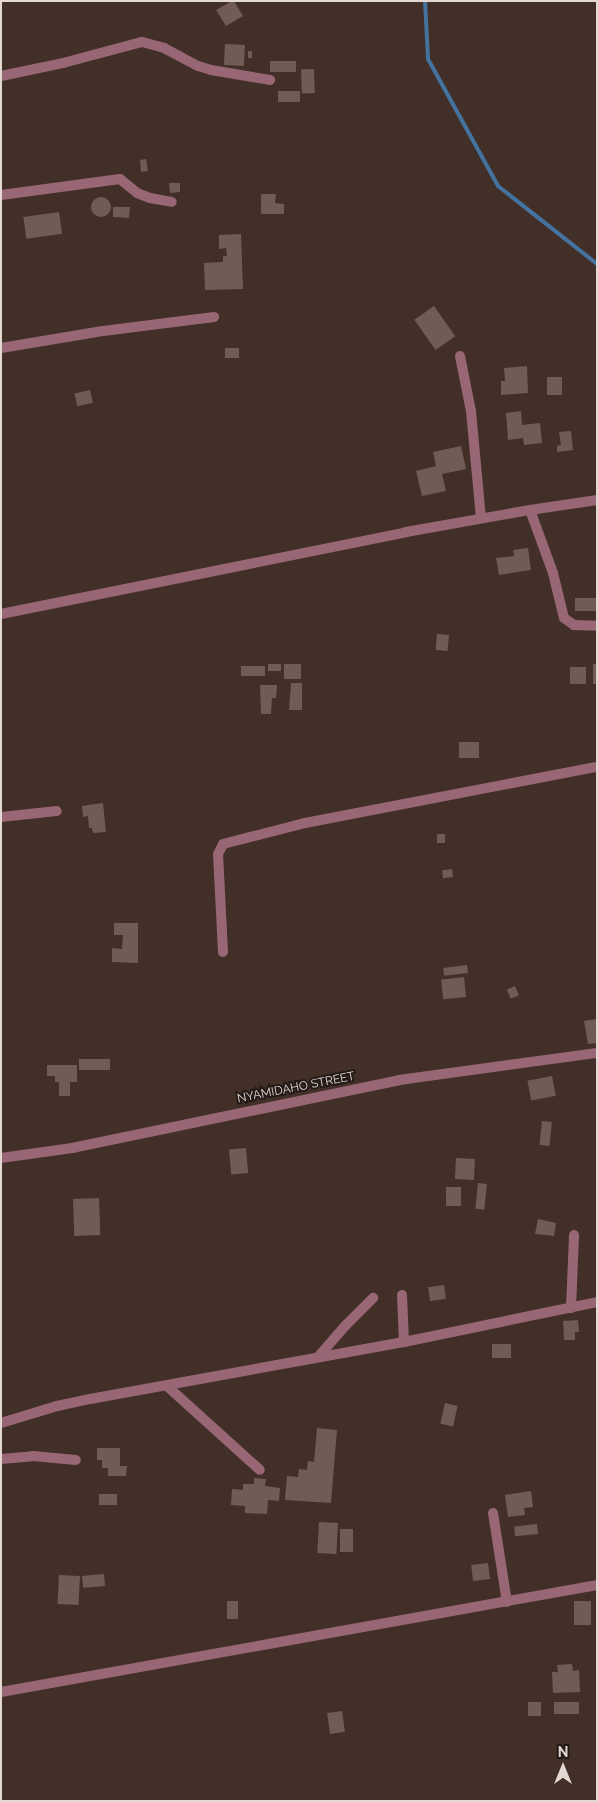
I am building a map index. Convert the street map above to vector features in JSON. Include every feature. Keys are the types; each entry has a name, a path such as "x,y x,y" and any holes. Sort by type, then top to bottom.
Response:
{"street":[{"path":"1,76 64,63 142,42 164,48 198,66 211,70 270,80"},
{"path":"1,195 34,192 96,180 120,179 138,194 172,202"},
{"path":"1,348 103,331 214,317"},
{"path":"460,356 471,411 481,518"},
{"path":"1,614 481,518 597,500"},
{"path":"530,510 551,566 564,618 574,626 597,626"},
{"path":"223,952 218,854 222,844 305,823 597,767"},
{"path":"1,817 56,810"},
{"name":"NYAMIDAHO STREET","path":"1,1158 72,1148 399,1080 597,1053"},
{"path":"571,1308 574,1235"},
{"path":"402,1295 404,1342"},
{"path":"318,1357 372,1298"},
{"path":"1,1422 57,1406 404,1342 597,1302"},
{"path":"166,1386 260,1470"},
{"path":"1,1459 33,1456 76,1460"},
{"path":"493,1513 507,1602"},
{"path":"1,1692 597,1585"}],"building":[{"path":"234,1 243,16 226,26 216,10"},
{"path":"225,44 245,45 244,66 224,65"},
{"path":"248,51 252,51 252,58 248,58"},
{"path":"270,61 296,61 296,72 270,72"},
{"path":"301,69 314,69 315,93 302,93"},
{"path":"278,91 300,91 300,102 278,102"},
{"path":"146,159 148,171 141,172 140,160"},
{"path":"169,183 180,183 180,192 170,193"},
{"path":"261,194 276,194 275,203 284,204 284,214 261,214"},
{"path":"101,197 108,200 111,207 108,214 101,217 94,214 91,207 94,200"},
{"path":"113,207 130,207 129,218 113,217"},
{"path":"59,212 62,234 26,239 23,217"},
{"path":"241,234 243,289 205,290 204,263 223,262 223,256 227,256 226,248 219,249 219,235"},
{"path":"434,306 455,336 436,350 414,320"},
{"path":"225,348 239,348 239,358 225,358"},
{"path":"527,366 528,393 501,395 501,381 505,381 504,368"},
{"path":"547,377 562,377 562,395 547,395"},
{"path":"90,390 93,403 77,406 74,394"},
{"path":"521,411 522,425 540,423 542,443 524,445 523,438 508,440 506,413"},
{"path":"571,431 573,450 557,452 557,446 561,445 559,432"},
{"path":"461,446 466,469 442,474 446,491 422,496 416,471 436,466 433,452"},
{"path":"528,548 531,570 499,575 496,558 514,556 513,550"},
{"path":"575,598 597,598 597,611 575,611"},
{"path":"437,634 449,635 448,651 436,650"},
{"path":"268,664 281,664 281,671 268,671"},
{"path":"284,664 301,664 301,679 284,679"},
{"path":"593,664 597,664 597,684 593,684"},
{"path":"241,666 265,666 265,676 241,676"},
{"path":"570,667 586,667 586,684 570,684"},
{"path":"291,683 302,683 302,710 289,710"},
{"path":"260,685 277,685 276,698 272,698 271,714 261,714"},
{"path":"459,742 479,742 479,758 459,758"},
{"path":"103,803 106,832 93,833 92,828 89,828 88,816 83,817 82,806"},
{"path":"437,834 445,834 445,843 437,843"},
{"path":"452,869 453,877 443,878 442,870"},
{"path":"114,923 138,923 138,963 112,962 112,948 122,949 123,935 114,935"},
{"path":"467,965 468,973 444,976 443,968"},
{"path":"464,977 466,997 443,999 441,979"},
{"path":"515,986 519,995 511,999 507,990"},
{"path":"597,1019 597,1043 588,1044 584,1021"},
{"path":"79,1059 110,1059 110,1070 79,1070"},
{"path":"47,1065 77,1065 77,1082 70,1082 70,1096 59,1096 59,1082 55,1082 55,1076 47,1076"},
{"path":"552,1076 556,1096 531,1100 527,1081"},
{"path":"542,1121 552,1122 549,1146 539,1145"},
{"path":"246,1148 248,1173 231,1174 229,1149"},
{"path":"456,1158 475,1159 474,1180 455,1179"},
{"path":"478,1183 487,1184 484,1210 475,1209"},
{"path":"446,1187 461,1187 461,1206 446,1206"},
{"path":"99,1198 100,1235 74,1236 73,1199"},
{"path":"538,1219 556,1223 554,1236 535,1234"},
{"path":"444,1285 446,1299 430,1301 428,1287"},
{"path":"578,1320 579,1332 575,1332 575,1340 564,1340 563,1321"},
{"path":"492,1344 511,1344 511,1358 492,1358"},
{"path":"445,1403 458,1406 453,1426 440,1423"},
{"path":"317,1428 337,1430 331,1503 285,1500 287,1476 298,1477 299,1469 307,1470 308,1461 314,1462"},
{"path":"97,1448 120,1448 120,1466 127,1466 126,1476 108,1476 108,1468 102,1468 102,1460 97,1460"},
{"path":"254,1478 266,1479 265,1486 280,1488 279,1501 268,1500 267,1514 245,1513 245,1506 231,1505 232,1489 243,1490 243,1484 254,1484"},
{"path":"531,1491 533,1507 524,1508 525,1515 508,1517 505,1495"},
{"path":"99,1494 117,1494 117,1505 99,1505"},
{"path":"319,1522 338,1523 336,1554 317,1553"},
{"path":"537,1524 538,1534 515,1536 514,1526"},
{"path":"340,1529 353,1529 353,1552 340,1552"},
{"path":"488,1563 490,1579 473,1581 471,1565"},
{"path":"104,1574 105,1586 83,1588 82,1576"},
{"path":"59,1575 80,1576 78,1605 57,1604"},
{"path":"227,1601 238,1601 238,1619 227,1619"},
{"path":"574,1601 591,1601 591,1625 574,1625"},
{"path":"572,1664 573,1671 579,1670 580,1692 553,1693 552,1672 558,1672 557,1665"},
{"path":"528,1702 541,1702 541,1716 528,1716"},
{"path":"554,1702 579,1702 579,1714 554,1714"},
{"path":"342,1711 345,1732 330,1734 327,1713"}],"waterway":[{"path":"425,1 428,59 498,186 597,264"}]}
